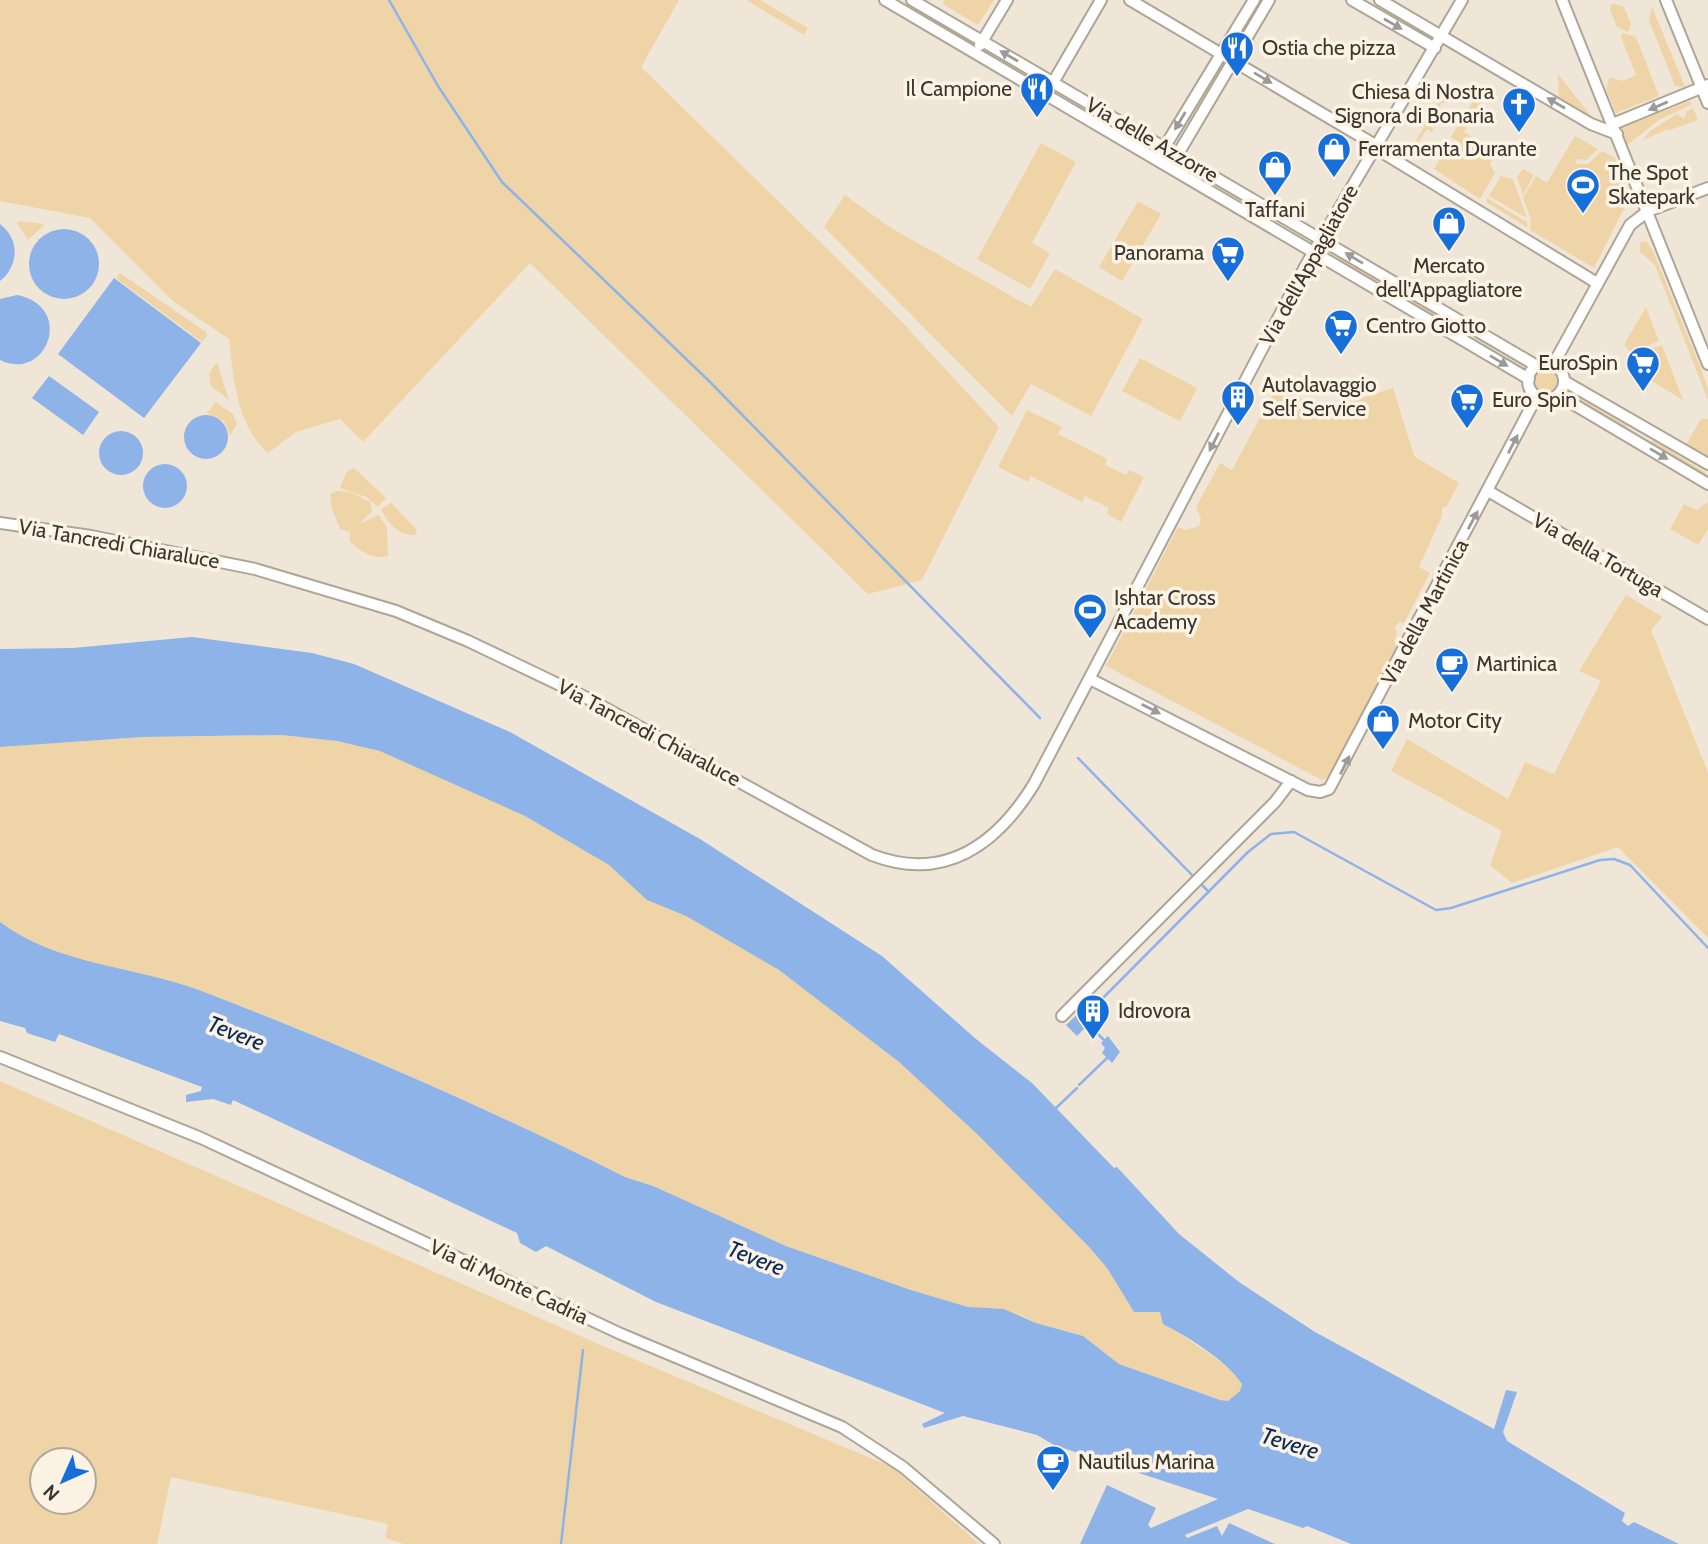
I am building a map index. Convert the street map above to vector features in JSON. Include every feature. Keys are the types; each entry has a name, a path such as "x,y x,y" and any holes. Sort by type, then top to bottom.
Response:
{"street":[{"name":"Via delle Azzorre","path":"885,0 1529,379"},
{"name":"Via delle Azzorre","path":"912,0 929,4 982,41 1537,366"},
{"path":"976,53 1007,0"},
{"path":"1046,94 1101,0"},
{"path":"1130,0 1597,283"},
{"path":"1157,160 1254,0"},
{"path":"1170,167 1269,0"},
{"path":"1352,0 1435,48"},
{"path":"1380,0 1591,124 1615,129 1705,86"},
{"name":"Via dell'Appagliatore","path":"1146,573 1314,251 1462,0"},
{"path":"1562,0 1708,364"},
{"path":"1667,0 1705,86 1708,103"},
{"path":"919,20 929,4"},
{"path":"1553,365 1627,228 1648,211 1708,188"},
{"path":"1397,300 1405,287"},
{"path":"1467,342 1475,329"},
{"path":"1553,365 1561,372 1564,381 1558,395 1546,399 1537,397 1530,389 1529,379 1537,366 1553,365"},
{"path":"1564,381 1708,464"},
{"path":"1558,395 1708,484"},
{"name":"Via della Martinica","path":"1090,678 1317,793 1333,785 1537,397"},
{"path":"1635,440 1643,426"},
{"name":"Via della Tortuga","path":"1489,491 1708,619"},
{"name":"Via Tancredi Chiaraluce","path":"0,523 91,536 256,569 396,611 477,645 585,697 864,852 911,864 935,863 963,855 984,843 1006,824 1034,783 1146,573"},
{"path":"1062,1016 1197,878 1276,802 1291,781"},
{"name":"Via di Monte Cadria","path":"0,1057 190,1134 621,1334 842,1427 911,1474 994,1544"}],"shaded area":[{"path":"0,0 679,0 641,67 899,319 999,427 922,580 868,594 530,263 363,442 340,419 296,432 268,453 249,429 243,415 235,385 229,339 174,302 90,218 0,201"},
{"path":"746,0 760,0 808,28 804,35"},
{"path":"945,0 994,0 978,25 943,4"},
{"path":"1612,3 1624,7 1631,24 1628,32 1617,27 1610,9"},
{"path":"1652,7 1685,87 1675,86 1649,20"},
{"path":"1623,33 1636,37 1659,96 1616,113 1606,89 1610,77 1622,81 1636,75 1621,37"},
{"path":"1558,74 1591,116 1559,97"},
{"path":"1483,85 1491,86 1464,132 1496,152 1490,165 1495,173 1480,199 1434,169 1448,145 1458,151 1462,144 1451,137"},
{"path":"1436,95 1449,103 1442,103 1429,125 1434,129 1432,132 1427,129 1416,146 1419,151 1407,144 1413,145 1424,127 1419,123 1426,123 1439,100"},
{"path":"1690,101 1691,105 1660,119 1627,145 1621,128"},
{"path":"1693,108 1698,120 1667,131 1666,125 1666,130 1643,140 1650,131 1677,114 1684,119 1687,111"},
{"name":"The Spot Skatepark","path":"1575,136 1598,149 1586,160 1577,159 1575,164 1588,164 1602,151 1615,158 1630,197 1594,268 1530,230 1531,219 1523,198 1536,176 1547,183"},
{"path":"1041,143 1076,162 1032,243 1050,253 1030,289 977,259"},
{"path":"1523,169 1534,175 1523,195 1517,177"},
{"path":"1501,176 1513,179 1527,218 1489,196"},
{"path":"845,195 891,228 1031,307 1055,269 1143,319 1091,416 1031,384 1012,416 824,227"},
{"path":"1487,198 1527,222 1528,228 1486,202"},
{"path":"1138,201 1161,214 1122,281 1099,267"},
{"path":"20,221 44,225 28,240 17,223"},
{"path":"1646,241 1653,251 1701,369 1708,389 1708,400 1655,265 1640,252 1640,242"},
{"path":"1337,256 1385,284 1386,287 1335,260"},
{"path":"120,273 206,332 207,336 202,342 116,278"},
{"path":"1409,299 1456,326 1457,330 1409,303"},
{"path":"1646,307 1659,341 1631,353 1624,345"},
{"path":"1662,345 1683,400 1632,369 1634,355"},
{"path":"1140,358 1197,388 1180,421 1122,391"},
{"path":"217,362 229,400 211,386 209,373"},
{"path":"1546,370 1554,373 1557,381 1554,389 1546,392 1538,389 1535,381 1538,373"},
{"path":"1277,386 1323,410 1393,388 1414,456 1459,483 1447,506 1442,508 1442,516 1419,567 1430,573 1404,623 1399,622 1395,627 1397,635 1394,641 1399,644 1328,777 1322,780 1106,666 1178,527 1185,530 1199,526 1201,519 1196,507 1220,463 1232,470"},
{"path":"1572,394 1626,425 1627,429 1569,395"},
{"path":"216,402 233,414 237,424 230,435 224,421 207,413"},
{"path":"1027,410 1062,427 1058,434 1107,459 1105,465 1126,475 1129,470 1144,477 1121,522 1107,514 1109,508 1085,496 1082,502 1031,476 1028,482 998,467"},
{"path":"1701,419 1708,419 1708,457 1686,445"},
{"path":"1652,440 1705,472 1706,475 1649,443"},
{"path":"354,468 386,498 378,507 366,497 340,488 347,471"},
{"path":"338,491 350,492 370,502 372,511 359,524 379,515 387,528 388,556 378,557 359,549 350,542 350,532 340,529 332,509 330,494"},
{"path":"1708,502 1708,529 1698,545 1670,529 1684,504 1696,510"},
{"path":"391,503 417,530 415,535 399,531 387,519 381,509"},
{"path":"1626,595 1662,617 1651,630 1708,773 1708,938 1618,847 1512,883 1490,865 1502,831 1391,771 1407,739 1508,799 1525,762 1554,774 1601,681 1579,671"},
{"path":"283,735 337,741 380,750 525,816 609,865 647,900 686,916 779,970 899,1062 977,1134 1090,1248 1107,1268 1134,1312 1160,1312 1178,1332 1234,1374 1242,1384 1240,1391 1228,1401 1220,1400 1119,1364 1083,1336 1036,1323 1023,1316 968,1307 911,1290 786,1246 653,1186 625,1177 468,1102 307,1032 199,990 71,956 22,936 0,922 0,747 143,737"},
{"path":"0,1081 610,1349 892,1467 979,1544 404,1544 385,1538 388,1524 171,1477 157,1544 0,1544"}],"water":[{"path":"0,224 11,237 15,253 11,268 0,281"},
{"path":"64,229 83,235 93,245 99,264 93,283 83,293 64,299 45,293 35,283 29,264 35,245 45,235"},
{"path":"114,278 201,343 144,418 58,354"},
{"path":"17,295 35,302 46,313 50,327 48,341 41,353 30,361 16,364 0,360 0,299"},
{"path":"49,376 99,412 83,435 32,398"},
{"path":"206,415 215,416 222,421 227,428 227,446 222,453 215,458 206,459 197,458 190,453 185,446 184,437 185,428 190,421 197,416"},
{"path":"121,431 130,432 137,437 142,444 142,462 137,469 130,474 121,475 112,474 105,469 100,462 99,453 100,444 105,437 112,432"},
{"path":"165,464 174,465 181,470 186,477 186,495 181,502 174,507 165,508 156,507 149,502 144,495 143,486 144,477 149,470 156,465"},
{"name":"Tevere","path":"192,637 312,653 354,664 510,732 700,839 882,956 976,1039 1032,1083 1114,1168 1117,1167 1179,1234 1239,1282 1315,1332 1494,1429 1506,1390 1517,1392 1503,1432 1507,1441 1625,1513 1622,1521 1628,1526 1634,1522 1679,1544 1351,1544 1307,1526 1303,1528 1248,1509 1185,1535 1187,1538 1217,1526 1222,1536 1229,1523 1275,1544 1080,1544 1107,1485 1156,1508 1148,1525 1151,1528 1218,1499 1054,1445 1037,1435 963,1416 924,1428 922,1424 945,1413 656,1302 546,1246 536,1252 520,1243 517,1233 233,1100 231,1105 213,1099 186,1102 186,1095 201,1091 202,1087 59,1034 55,1042 27,1033 25,1028 0,1021 0,922 46,947 199,990 307,1033 468,1102 625,1177 653,1186 786,1246 911,1290 968,1307 1004,1309 1036,1323 1083,1336 1119,1364 1220,1400 1228,1401 1240,1391 1242,1384 1227,1367 1195,1342 1163,1324 1160,1312 1134,1312 1107,1268 1090,1248 977,1134 899,1062 779,970 686,916 647,900 609,865 525,816 380,751 337,741 282,735 143,737 0,747 0,649 73,648"},
{"path":"1088,1004 1097,1012 1090,1020 1096,1026 1089,1034 1084,1029 1077,1036 1066,1025"},
{"path":"1108,1036 1120,1052 1112,1063 1102,1053 1105,1048 1101,1043"}],"waterway":[{"path":"389,0 438,86 502,182 708,380 1040,718"},
{"path":"1078,758 1194,877"},
{"path":"1093,1008 1248,852 1271,834 1294,832 1436,910 1451,908 1600,860 1614,859 1630,865 1708,948"},
{"path":"1199,882 1209,892"},
{"path":"1093,1029 1104,1040"},
{"path":"1079,1085 1107,1058"},
{"path":"1054,1110 1077,1088"},
{"path":"561,1544 583,1350"}],"place":[{"name":"Ostia che pizza","path":"1237,78"},
{"name":"Il Campione","path":"1037,119"},
{"name":"Chiesa di Nostra Signora di Bonaria","path":"1519,134"},
{"name":"Ferramenta Durante","path":"1334,179"},
{"name":"Taffani","path":"1275,197"},
{"name":"The Spot Skatepark","path":"1583,215"},
{"name":"Mercato dell'Appagliatore","path":"1449,253"},
{"name":"Panorama","path":"1228,283"},
{"name":"Centro Giotto","path":"1341,356"},
{"name":"EuroSpin","path":"1643,393"},
{"name":"Autolavaggio Self Service","path":"1238,427"},
{"name":"Euro Spin","path":"1467,430"},
{"name":"Ishtar Cross Academy","path":"1090,640"},
{"name":"Martinica","path":"1452,694"},
{"name":"Motor City","path":"1383,751"},
{"name":"Idrovora","path":"1093,1041"},
{"name":"Nautilus Marina","path":"1053,1492"}]}
